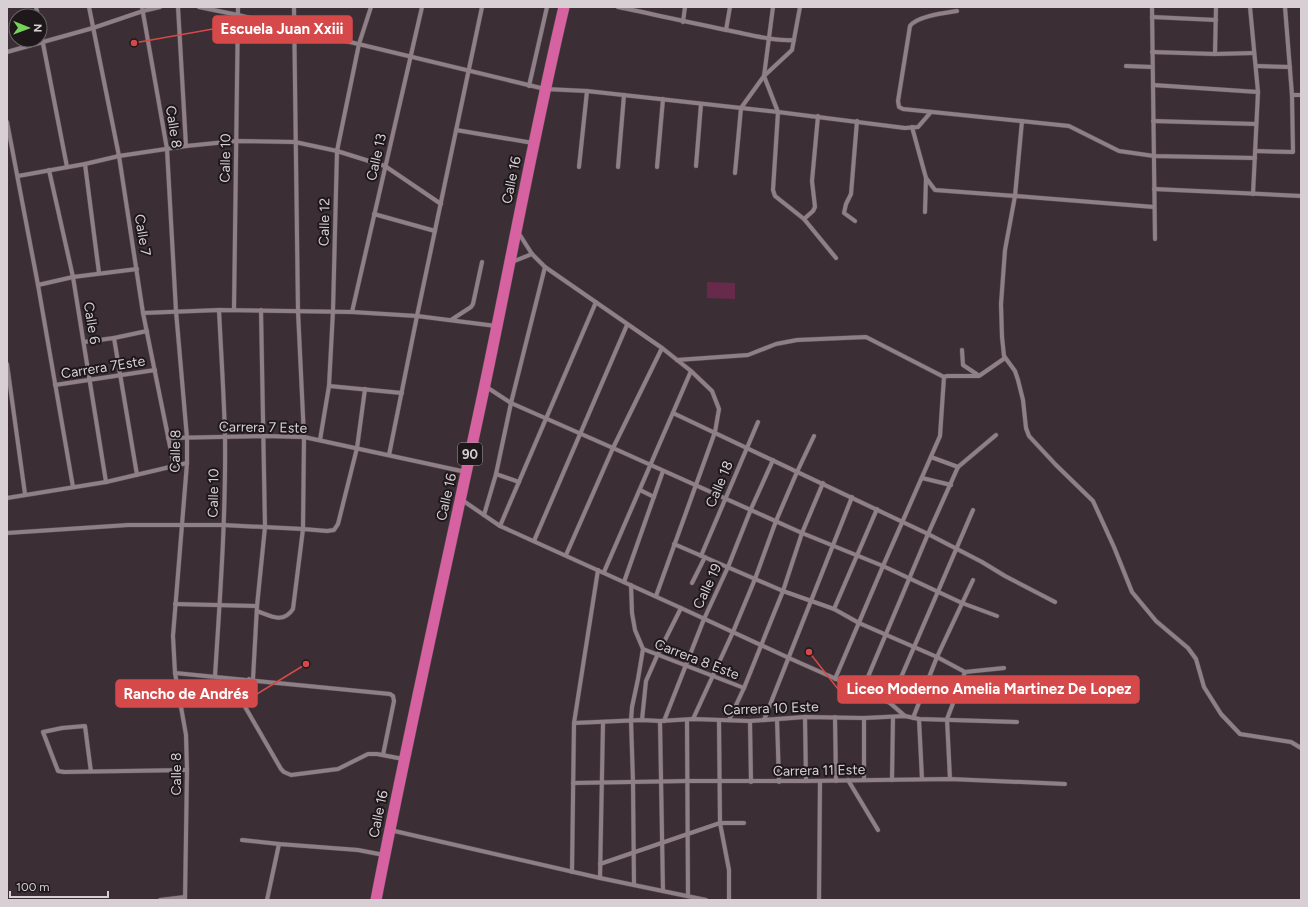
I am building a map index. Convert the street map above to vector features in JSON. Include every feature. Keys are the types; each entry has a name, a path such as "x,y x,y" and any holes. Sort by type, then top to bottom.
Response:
{"highway":[{"name":"Calle 16","path":"376,900 380,854 390,830 400,759 434,619 467,472 545,88 564,7"}],"street":[{"name":"Calle 7","path":"89,7 119,156 143,313 174,466"},
{"path":"48,42 93,28 143,9 160,7"},
{"path":"178,7 186,146"},
{"path":"199,7 238,15 529,86 818,116 905,128 918,127 931,112"},
{"name":"Calle 10","path":"234,310 238,7"},
{"path":"257,611 275,617 284,617 289,615 293,609 303,528 304,437 298,311 294,7"},
{"name":"Calle 12","path":"320,440 329,386 333,311 337,151 359,44 371,7"},
{"name":"Calle 13","path":"352,312 422,7"},
{"path":"389,455 482,7"},
{"path":"529,86 547,7"},
{"path":"618,7 637,9 683,22 768,38 794,40"},
{"path":"683,22 685,7"},
{"path":"726,30 730,7"},
{"path":"773,7 764,76 778,112 773,190 775,196 804,219 836,258"},
{"path":"736,173 741,108 764,76 792,50 800,7"},
{"path":"1152,7 1155,239"},
{"path":"1215,54 1216,7"},
{"path":"1250,7 1258,92 1253,194"},
{"path":"1255,151 1294,152 1292,95 1285,7"},
{"name":"Calle 8","path":"143,9 167,149 176,311 187,438 187,463 173,636 175,673 186,735 187,770 185,899"},
{"path":"957,11 933,15 912,23 910,26 898,101 899,107 903,109 1069,126 1119,151 1154,156 1255,158"},
{"path":"1152,17 1216,20"},
{"path":"7,52 23,48"},
{"path":"44,48 67,167"},
{"path":"1152,52 1215,54 1254,53"},
{"path":"1126,66 1152,67"},
{"path":"1256,66 1290,67"},
{"path":"1153,85 1258,92"},
{"path":"579,167 587,91"},
{"path":"618,167 624,95"},
{"path":"1292,95 1301,95"},
{"path":"657,167 662,99"},
{"path":"696,166 701,104"},
{"path":"804,219 814,211 812,181 818,116"},
{"path":"855,221 844,213 846,204 851,194 857,121"},
{"path":"1022,121 1015,196 1005,250 1001,304 1003,353 1015,371 1018,380 1026,428 1029,436 1093,501 1132,592 1156,622 1188,648 1196,660 1204,687 1221,714 1240,734 1291,742 1301,748"},
{"path":"1153,121 1256,124"},
{"path":"7,122 38,285 73,487"},
{"path":"912,127 926,178 925,212"},
{"path":"456,130 534,143"},
{"path":"18,176 85,164 119,156 186,146 236,141 295,142 337,151 385,166 441,204"},
{"path":"85,164 99,273"},
{"name":"Calle 6","path":"50,170 73,277 106,482"},
{"path":"926,178 935,190 1154,207"},
{"path":"1154,190 1301,196"},
{"path":"374,214 435,231"},
{"path":"516,228 532,254 545,267 662,348 692,371 712,391 719,409 715,432 656,596"},
{"path":"509,263 532,254"},
{"path":"451,320 471,307 473,304 482,262"},
{"path":"484,515 496,474 511,403 545,267"},
{"path":"38,285 73,277 137,269"},
{"path":"500,526 596,302"},
{"path":"143,313 219,310 333,311 417,316 497,326"},
{"name":"Calle 10","path":"215,676 220,605 225,437 219,310"},
{"path":"261,310 265,527 251,679 242,694 244,705 281,769 291,775 338,769 364,755 385,756 400,759"},
{"path":"534,541 627,325"},
{"path":"84,342 114,338 147,330"},
{"path":"677,360 748,355 776,344 797,340 866,337 869,337 944,377 979,376 1006,358"},
{"path":"114,338 137,475"},
{"path":"566,555 613,448 662,348"},
{"path":"962,350 963,365 979,376"},
{"path":"7,364 26,494"},
{"name":"Carrera 7Este","path":"55,386 155,370"},
{"path":"604,572 692,371"},
{"path":"835,679 882,566 940,436 944,377"},
{"path":"329,386 402,393"},
{"path":"485,386 511,403 546,419 802,533 910,578 962,603 997,616"},
{"path":"7,533 128,525 223,525 303,528 327,531 334,530 338,524 357,448 365,389"},
{"path":"673,413 928,534 1055,602"},
{"name":"Calle 18","path":"692,583 758,422"},
{"path":"862,691 958,467 996,435"},
{"name":"Carrera 7 Este","path":"168,438 263,436 304,437 467,472"},
{"path":"693,720 733,632 755,579 776,521 814,436"},
{"path":"931,457 958,467"},
{"name":"Calle 19","path":"663,891 661,782 662,721 704,619 728,567 750,510 773,460"},
{"path":"7,498 106,482 187,463"},
{"path":"624,582 663,471"},
{"path":"496,474 519,482"},
{"path":"922,478 951,485"},
{"path":"729,720 744,688 783,591 802,533 823,483"},
{"path":"640,490 654,497"},
{"path":"764,720 852,497"},
{"path":"461,499 500,526 890,703 905,716"},
{"path":"834,609 877,509"},
{"path":"890,703 973,510"},
{"path":"674,544 783,591 834,609 886,636 936,657 965,672 1004,668"},
{"path":"572,872 574,723 598,570"},
{"path":"913,718 936,657 973,580"},
{"path":"631,585 632,613 635,630 642,650 631,720 634,885"},
{"path":"175,604 257,606"},
{"path":"642,720 646,681 681,608"},
{"name":"Carrera 8 Este","path":"642,650 686,665 744,688"},
{"path":"950,779 948,719 965,672"},
{"path":"175,673 251,679 390,694 393,696 394,701 385,756"},
{"path":"638,680 646,681"},
{"name":"Carrera 10 Este","path":"574,723 603,723 631,720 750,721 805,717 864,718 905,716 919,719 1017,722"},
{"path":"805,717 806,781"},
{"path":"892,780 893,717"},
{"path":"835,718 836,781"},
{"path":"864,718 864,780"},
{"path":"777,719 779,782"},
{"path":"919,719 922,779"},
{"path":"687,720 688,896"},
{"path":"719,721 720,823 728,870 730,900"},
{"path":"750,721 751,782"},
{"path":"600,878 603,723"},
{"path":"91,772 86,726 62,728 43,732 42,734 58,771 91,772 187,770"},
{"name":"Carrera 11 Este","path":"573,783 950,779 1065,784"},
{"path":"848,780 878,830"},
{"path":"818,900 820,781"},
{"path":"600,864 720,823 744,823"},
{"path":"390,830 572,872 706,900"},
{"path":"242,840 366,851 380,854"},
{"path":"267,900 279,844"},
{"path":"160,900 185,899"}],"shaded area":[{"path":"707,282 735,283 735,299 707,298"}],"place":[{"name":"Escuela Juan Xxiii","path":"134,43"},
{"name":"Liceo Moderno Amelia Martinez De Lopez","path":"809,652"},
{"name":"Rancho de Andrés","path":"306,664"}]}
